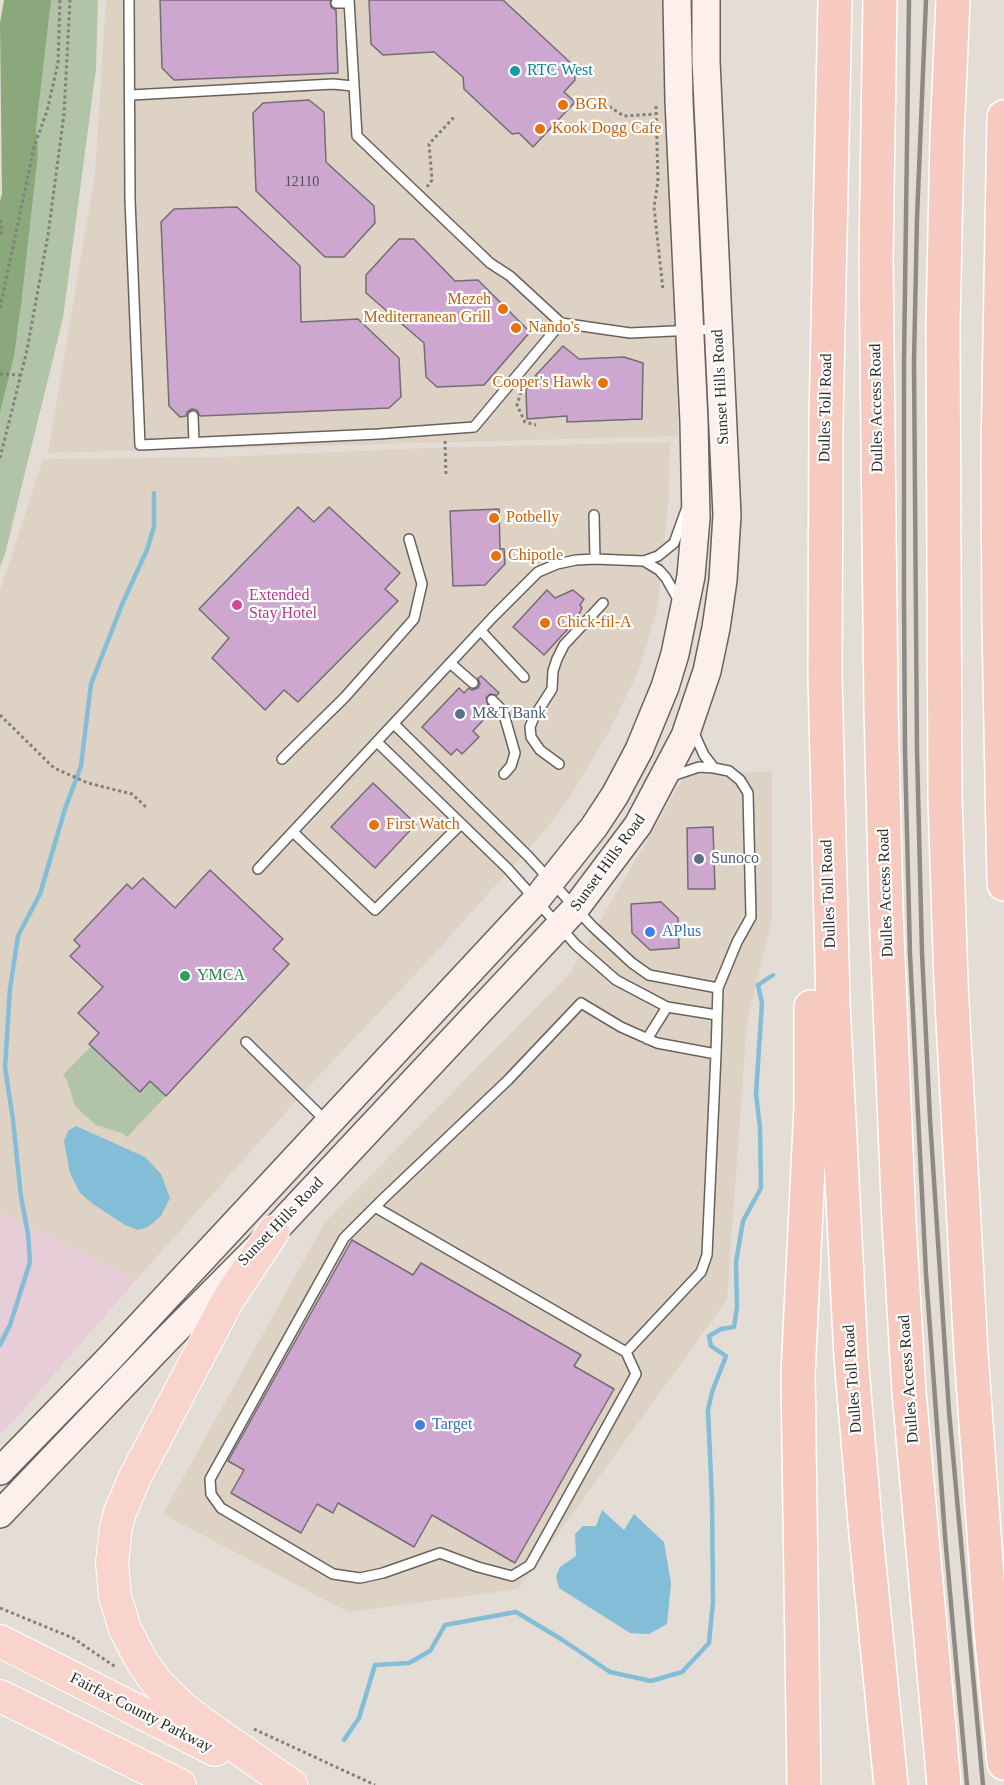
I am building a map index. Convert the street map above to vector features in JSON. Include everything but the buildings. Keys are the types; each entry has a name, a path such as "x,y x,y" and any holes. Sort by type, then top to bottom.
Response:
{"highway":[{"name":"Dulles Toll Road","path":"835,0 826,420 826,737 832,1003 846,1279 866,1534 891,1785"},
{"name":"Dulles Access Road","path":"880,0 876,269 881,707 886,910 899,1222 909,1392 944,1785"},
{"path":"953,0 943,326 945,810 951,983 971,1353 979,1481 1004,1763"},
{"path":"1004,117 1000,285 999,527 1004,884"},
{"path":"804,1785 798,1374 811,1083 808,867 826,737"},
{"path":"273,1232 228,1300 131,1486 116,1527 112,1563 115,1596 125,1629 142,1662 158,1684 202,1723 291,1785"},
{"name":"Fairfax County Parkway","path":"0,1641 282,1785"},
{"path":"0,1696 180,1785"}],"main road":[{"name":"Sunset Hills Road","path":"0,1472 108,1360 543,890 594,827 615,795 639,750 665,687 685,613 694,545 696,482 679,101 677,0"},
{"name":"Sunset Hills Road","path":"0,1514 273,1232 568,917 638,825 664,778 690,722 707,671 723,580 727,515 706,61 706,0"}],"lane":[{"path":"129,0 130,200 140,445 474,427 561,322"},
{"path":"336,3 349,2 357,136 490,263 510,276 561,322 630,333 719,329"},
{"path":"131,95 333,84 353,86"},
{"path":"193,416 194,442"},
{"path":"258,869 538,572 557,564 595,559 644,561 658,556 674,543 696,482"},
{"path":"594,515 595,559"},
{"path":"282,759 345,697 414,619 422,584 409,539"},
{"path":"644,561 666,578 685,613"},
{"path":"559,764 540,750 531,737 530,728 552,688 553,671 564,645 603,603"},
{"path":"481,631 524,677"},
{"path":"450,663 473,683"},
{"path":"492,700 503,711 515,753 511,766 504,774"},
{"path":"690,722 704,755 714,768"},
{"path":"394,724 479,806 543,890 568,917 613,946 649,975 718,988"},
{"path":"377,742 460,825 508,869 543,890 568,917 576,945 616,980 667,1007 717,1015"},
{"path":"626,1352 701,1272 707,1255 718,988 737,942 751,917 748,793 740,780 729,771 699,767 664,778"},
{"path":"292,832 375,910 460,825"},
{"path":"375,1207 626,1352 636,1374 530,1565 512,1576 440,1553 383,1573 360,1578 333,1574 221,1508 211,1494 210,1479 344,1238 375,1207 508,1080 581,1003 621,1027 657,1043 716,1054"},
{"path":"647,1039 667,1007"},
{"path":"246,1042 328,1123"}],"path":[{"path":"0,308 34,147 54,85 58,63 60,0"},
{"path":"0,458 37,299 54,188 64,114 70,0"},
{"path":"594,97 624,116 656,114"},
{"path":"419,196 432,180 429,144 455,116"},
{"path":"0,220 2,230 0,237"},
{"path":"0,374 21,375"},
{"path":"521,389 517,405 525,422 536,425"},
{"path":"444,430 446,477"},
{"path":"0,715 54,768 87,783 132,794 146,807"},
{"path":"0,1608 73,1638 123,1672"},
{"path":"253,1728 375,1785"}],"shaded area":[{"name":"RTC West","path":"106,0 670,0 678,436 48,453 95,174"},
{"path":"670,442 669,494 658,606 639,670 607,735 569,798 548,827 426,963 313,1082 136,1280 0,1211 0,591 43,459 222,457 427,448"},
{"path":"772,771 772,919 747,1022 727,1300 518,1589 348,1612 163,1514 325,1222 570,973 685,775"},
{"path":"0,1211 136,1280 0,1434"}],"green space":[{"path":"4,0 51,0 36,128 38,153 21,305 14,356 0,412 0,201 2,194 0,23"},
{"path":"25,0 98,0 96,69 63,318 0,567 0,227"},
{"path":"91,1046 140,1092 150,1081 166,1096 127,1137 122,1133 96,1125 75,1106 67,1080 63,1075"}],"water":[{"path":"76,1126 145,1157 161,1174 170,1198 161,1216 148,1227 138,1230 125,1225 80,1193 70,1173 64,1141 68,1131"},
{"path":"602,1510 624,1530 634,1514 664,1542 671,1583 667,1624 649,1634 630,1633 559,1588 556,1576 560,1567 576,1556 575,1534 583,1526 596,1526"}],"waterway":[{"path":"0,1345 10,1325 30,1262 5,1067 10,989 18,936 40,894 65,809 81,766 91,684 123,602 147,550 154,526 154,493"},
{"path":"344,1740 359,1718 375,1665 409,1663 430,1651 445,1625 516,1612 610,1672 651,1681 682,1672 709,1643 713,1601 708,1410 712,1392 726,1356 711,1346 709,1336 721,1329 734,1327 737,1307 736,1262 743,1221 761,1188 760,1128 756,1094 762,1003 758,985 773,975"}],"railway":[{"path":"909,0 904,362 904,599 910,954 926,1274 945,1536 967,1785"},
{"path":"926,0 914,362 917,751 922,953 949,1411 983,1785"}],"place":[{"name":"RTC West","path":"515,71"},
{"name":"BGR","path":"563,105"},
{"name":"Kook Dogg Cafe","path":"540,129"},
{"name":"Mezeh Mediterranean Grill","path":"503,309"},
{"name":"Nando's","path":"516,328"},
{"name":"Cooper's Hawk","path":"603,383"},
{"name":"Potbelly","path":"494,518"},
{"name":"Chipotle","path":"496,556"},
{"name":"Extended Stay Hotel","path":"237,605"},
{"name":"Chick-fil-A","path":"545,623"},
{"name":"M&T Bank","path":"460,714"},
{"name":"First Watch","path":"374,825"},
{"name":"Sunoco","path":"699,859"},
{"name":"APlus","path":"650,932"},
{"name":"YMCA","path":"185,976"},
{"name":"Target","path":"420,1425"}]}
